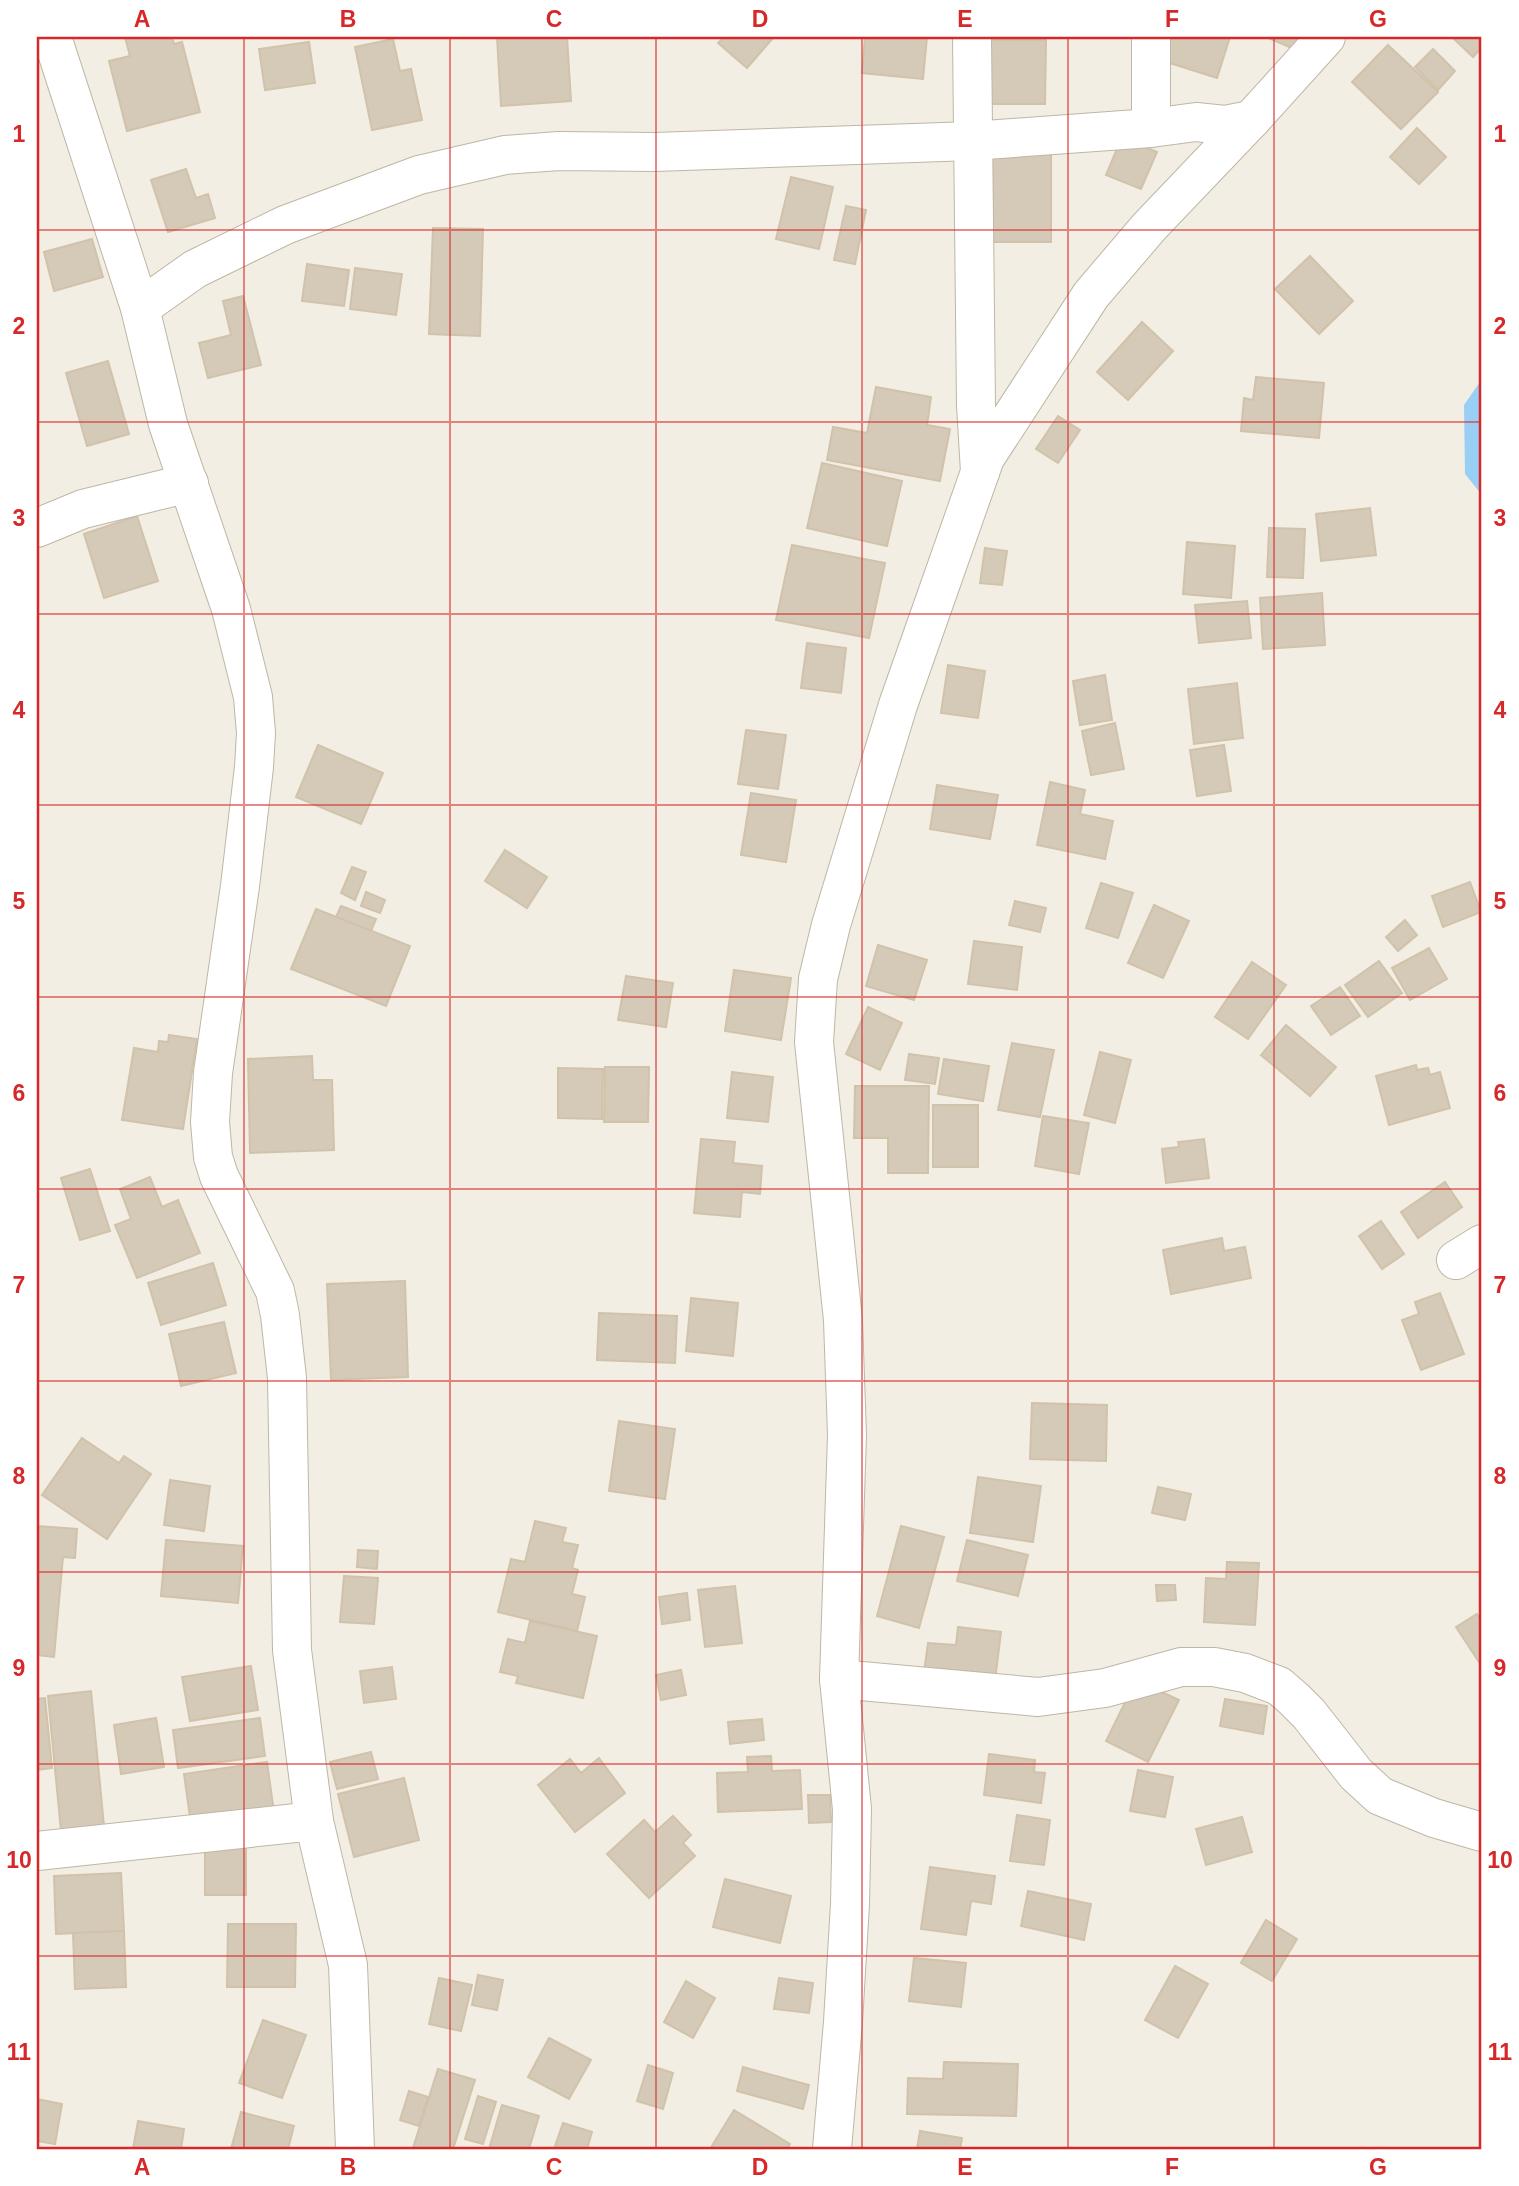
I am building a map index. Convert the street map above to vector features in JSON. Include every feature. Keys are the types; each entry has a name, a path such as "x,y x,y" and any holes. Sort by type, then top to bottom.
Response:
{"street":[{"path":"52,37 140,308 168,424 230,609 253,697 254,767 213,1073 210,1122 213,1157 219,1176 275,1291 280,1315 287,1378 292,1650 314,1821 348,1965 355,2149"},
{"path":"972,37 976,405 980,472"},
{"path":"1151,37 1151,128"},
{"path":"832,2149 850,1905 852,1809 839,1679 847,1435 843,1320 814,1042 818,979 831,925 898,705 985,458 1091,295 1149,227 1326,37"},
{"path":"140,308 195,269 285,225 419,175 505,155 559,151 654,152 972,141 1151,128 1196,122 1224,125 1251,120"},
{"path":"37,528 83,509 189,483"},
{"path":"839,1679 1038,1696 1105,1688 1181,1667 1214,1667 1245,1673 1279,1686 1294,1699 1310,1714 1356,1774 1380,1796 1434,1818 1482,1832"},
{"path":"37,1851 314,1821"}],"water":[{"path":"1482,379 1482,495 1465,474 1464,405"}],"building":[{"path":"125,37 172,37 174,44 182,42 200,112 127,131 109,61 130,56"},
{"path":"497,37 567,37 571,101 501,106"},
{"path":"724,37 774,37 747,68 718,43"},
{"path":"865,37 927,37 923,79 862,73"},
{"path":"1161,37 1230,37 1217,78 1154,58"},
{"path":"1266,37 1311,37 1303,53"},
{"path":"1452,37 1482,37 1482,47 1473,57"},
{"path":"393,39 400,71 411,69 422,120 372,130 355,47"},
{"path":"989,40 1046,40 1045,104 988,104"},
{"path":"309,42 315,83 265,90 259,49"},
{"path":"1388,45 1438,92 1401,129 1352,82"},
{"path":"1433,49 1455,71 1438,90 1415,67"},
{"path":"1417,128 1446,157 1419,184 1390,157"},
{"path":"1122,137 1157,152 1141,189 1106,175"},
{"path":"990,146 1051,146 1051,242 990,242"},
{"path":"186,169 196,198 208,194 215,218 168,232 151,180"},
{"path":"791,177 833,187 819,249 776,239"},
{"path":"846,206 866,210 855,264 834,260"},
{"path":"433,228 483,229 480,336 429,334"},
{"path":"92,239 103,277 54,291 44,252"},
{"path":"1310,256 1353,301 1319,334 1275,289"},
{"path":"307,264 349,270 344,306 302,301"},
{"path":"355,268 402,274 396,315 350,309"},
{"path":"243,296 261,365 208,378 199,343 231,335 223,301"},
{"path":"1142,322 1173,351 1128,400 1097,372"},
{"path":"108,361 129,434 87,446 66,373"},
{"path":"1256,377 1324,383 1319,438 1241,431 1244,398 1253,400"},
{"path":"876,387 931,397 927,425 950,429 940,481 827,460 833,427 867,433"},
{"path":"1058,416 1080,430 1058,463 1036,449"},
{"path":"822,463 902,481 887,546 807,528"},
{"path":"1370,508 1376,555 1321,561 1316,514"},
{"path":"137,516 158,581 104,598 84,534"},
{"path":"1269,528 1305,529 1303,578 1267,577"},
{"path":"1187,542 1235,546 1231,598 1183,594"},
{"path":"792,545 885,563 869,638 776,620"},
{"path":"985,548 1007,551 1002,585 980,583"},
{"path":"1322,593 1325,645 1263,649 1260,598"},
{"path":"1247,601 1251,638 1199,643 1195,605"},
{"path":"807,643 846,648 841,693 801,688"},
{"path":"948,665 985,671 978,718 941,713"},
{"path":"1105,675 1112,720 1080,725 1073,681"},
{"path":"1237,683 1243,738 1194,744 1188,689"},
{"path":"1115,723 1124,769 1091,775 1082,731"},
{"path":"746,730 786,735 778,789 738,784"},
{"path":"318,745 383,773 361,824 296,797"},
{"path":"1224,745 1231,791 1197,796 1190,750"},
{"path":"1050,782 1085,790 1080,814 1113,821 1105,859 1037,845"},
{"path":"937,785 998,795 990,839 930,829"},
{"path":"751,793 796,800 786,862 741,855"},
{"path":"505,850 547,877 527,908 485,881"},
{"path":"352,867 366,872 355,900 341,893"},
{"path":"1470,882 1481,912 1443,927 1432,896"},
{"path":"1101,883 1133,893 1118,938 1086,928"},
{"path":"366,892 385,900 380,913 361,906"},
{"path":"1015,901 1046,908 1040,932 1009,925"},
{"path":"1154,905 1189,921 1163,978 1128,963"},
{"path":"341,906 376,919 371,931 336,917"},
{"path":"316,909 410,946 386,1006 291,969"},
{"path":"1405,920 1417,935 1398,951 1386,937"},
{"path":"974,941 1022,947 1017,990 968,984"},
{"path":"878,945 927,960 914,1000 866,986"},
{"path":"1429,948 1447,979 1410,1000 1392,968"},
{"path":"1379,961 1402,993 1368,1017 1345,985"},
{"path":"1252,962 1286,985 1248,1039 1215,1017"},
{"path":"734,970 791,978 781,1040 725,1031"},
{"path":"626,976 673,983 666,1027 618,1020"},
{"path":"1340,987 1360,1016 1331,1035 1311,1006"},
{"path":"868,1007 902,1023 880,1070 846,1054"},
{"path":"1286,1025 1336,1067 1310,1096 1261,1055"},
{"path":"169,1035 197,1039 183,1129 122,1120 134,1048 158,1052 159,1041 168,1042"},
{"path":"1012,1043 1054,1050 1040,1117 998,1110"},
{"path":"1100,1052 1131,1060 1115,1123 1084,1115"},
{"path":"909,1054 939,1058 935,1084 905,1080"},
{"path":"312,1056 313,1080 332,1080 334,1150 250,1153 248,1059"},
{"path":"944,1059 989,1066 983,1101 938,1094"},
{"path":"1416,1065 1417,1070 1428,1068 1430,1075 1440,1072 1450,1108 1389,1125 1376,1076"},
{"path":"605,1067 649,1067 648,1122 604,1122"},
{"path":"558,1068 603,1069 602,1119 558,1118"},
{"path":"732,1072 773,1077 768,1122 727,1118"},
{"path":"855,1086 929,1086 928,1173 888,1173 888,1138 854,1138"},
{"path":"933,1105 978,1105 978,1167 933,1167"},
{"path":"1043,1116 1089,1123 1079,1174 1035,1166"},
{"path":"701,1139 735,1142 733,1163 762,1166 760,1194 742,1192 740,1217 694,1213"},
{"path":"1204,1139 1209,1178 1166,1183 1162,1149 1179,1147 1178,1142"},
{"path":"90,1169 110,1231 80,1240 61,1178"},
{"path":"150,1177 162,1207 178,1200 200,1253 137,1278 115,1225 131,1219 120,1189"},
{"path":"1445,1182 1462,1207 1418,1238 1401,1212"},
{"path":"1381,1221 1404,1254 1382,1269 1359,1236"},
{"path":"1222,1238 1224,1251 1245,1247 1251,1278 1171,1294 1163,1250"},
{"path":"213,1263 226,1305 161,1325 148,1283"},
{"path":"405,1281 408,1377 331,1380 327,1284"},
{"path":"1440,1293 1464,1354 1421,1370 1402,1320 1419,1314 1415,1302"},
{"path":"691,1298 738,1303 733,1356 686,1351"},
{"path":"599,1313 677,1316 675,1363 597,1360"},
{"path":"224,1322 236,1373 181,1386 169,1334"},
{"path":"1032,1403 1107,1405 1106,1461 1030,1459"},
{"path":"619,1421 675,1429 665,1499 609,1491"},
{"path":"82,1438 119,1463 124,1456 151,1474 107,1539 42,1495"},
{"path":"978,1477 1041,1486 1033,1542 970,1533"},
{"path":"170,1480 210,1486 204,1531 164,1525"},
{"path":"1158,1487 1191,1494 1185,1520 1152,1513"},
{"path":"535,1521 566,1528 562,1542 578,1545 572,1568 578,1570 572,1594 585,1597 577,1631 498,1612 511,1559 525,1562"},
{"path":"37,1526 77,1529 75,1558 63,1557 54,1657 37,1655"},
{"path":"901,1526 944,1537 919,1628 877,1616"},
{"path":"166,1540 243,1546 238,1603 161,1596"},
{"path":"967,1540 1028,1555 1018,1596 957,1581"},
{"path":"358,1550 378,1551 377,1569 357,1567"},
{"path":"1227,1562 1259,1563 1255,1625 1204,1622 1206,1578 1226,1579"},
{"path":"344,1576 378,1578 374,1624 340,1622"},
{"path":"1156,1585 1175,1585 1176,1600 1157,1601"},
{"path":"735,1586 742,1643 705,1647 698,1590"},
{"path":"687,1593 690,1620 662,1624 659,1597"},
{"path":"1477,1614 1482,1623 1481,1665 1456,1627"},
{"path":"530,1621 597,1636 583,1698 516,1683 518,1676 500,1672 508,1639 525,1643"},
{"path":"958,1627 1001,1632 994,1689 923,1680 928,1643 956,1645"},
{"path":"251,1666 258,1710 190,1721 182,1677"},
{"path":"392,1667 396,1699 364,1703 360,1671"},
{"path":"681,1670 686,1695 661,1700 656,1675"},
{"path":"1136,1680 1179,1700 1148,1762 1106,1741"},
{"path":"91,1691 104,1826 61,1831 48,1696"},
{"path":"45,1698 52,1768 37,1770 37,1699"},
{"path":"1225,1699 1267,1706 1263,1734 1220,1726"},
{"path":"156,1718 164,1767 121,1774 114,1725"},
{"path":"260,1718 265,1756 178,1768 173,1730"},
{"path":"762,1719 764,1740 730,1744 728,1722"},
{"path":"371,1752 378,1779 337,1789 330,1762"},
{"path":"989,1754 1035,1760 1034,1772 1045,1773 1041,1803 984,1795"},
{"path":"771,1756 772,1771 800,1770 802,1809 718,1812 717,1773 748,1772 747,1757"},
{"path":"599,1758 625,1793 575,1832 538,1785 570,1759 581,1773"},
{"path":"267,1762 274,1812 191,1824 184,1774"},
{"path":"1138,1770 1173,1777 1165,1817 1130,1811"},
{"path":"404,1778 419,1840 354,1857 338,1794"},
{"path":"808,1795 830,1795 831,1822 809,1823"},
{"path":"1017,1815 1050,1820 1044,1865 1010,1861"},
{"path":"673,1816 691,1835 683,1843 695,1856 649,1898 607,1854 644,1820 655,1832"},
{"path":"1242,1817 1252,1852 1206,1865 1196,1829"},
{"path":"205,1846 246,1846 246,1895 205,1895"},
{"path":"930,1867 995,1876 991,1904 971,1901 966,1935 921,1929"},
{"path":"121,1873 124,1931 56,1934 54,1876"},
{"path":"725,1879 791,1896 780,1943 713,1927"},
{"path":"1028,1891 1091,1904 1084,1940 1021,1926"},
{"path":"1266,1920 1297,1939 1272,1981 1241,1963"},
{"path":"228,1924 296,1924 295,1987 227,1987"},
{"path":"124,1931 126,1987 75,1989 73,1933"},
{"path":"914,1958 966,1963 961,2007 909,2001"},
{"path":"1175,1966 1208,1984 1178,2038 1145,2020"},
{"path":"478,1975 503,1980 497,2010 472,2005"},
{"path":"439,1978 472,1985 461,2031 429,2024"},
{"path":"779,1978 813,1983 809,2013 774,2009"},
{"path":"686,1981 715,1998 693,2038 664,2022"},
{"path":"263,2020 306,2035 282,2098 239,2083"},
{"path":"549,2038 591,2060 569,2099 528,2077"},
{"path":"944,2062 1018,2064 1016,2116 907,2114 908,2078 943,2079"},
{"path":"648,2065 673,2073 663,2109 637,2101"},
{"path":"743,2067 809,2085 803,2109 737,2091"},
{"path":"438,2069 475,2080 453,2149 413,2148"},
{"path":"409,2091 428,2097 419,2126 400,2120"},
{"path":"478,2096 496,2102 483,2144 465,2139"},
{"path":"37,2099 62,2104 55,2144 37,2141"},
{"path":"502,2105 539,2116 529,2149 489,2149"},
{"path":"734,2110 790,2144 787,2149 710,2149"},
{"path":"241,2112 294,2126 288,2149 231,2149"},
{"path":"138,2121 184,2129 181,2149 133,2149"},
{"path":"563,2123 592,2132 587,2149 554,2149"},
{"path":"920,2131 962,2138 960,2149 917,2149"}]}
